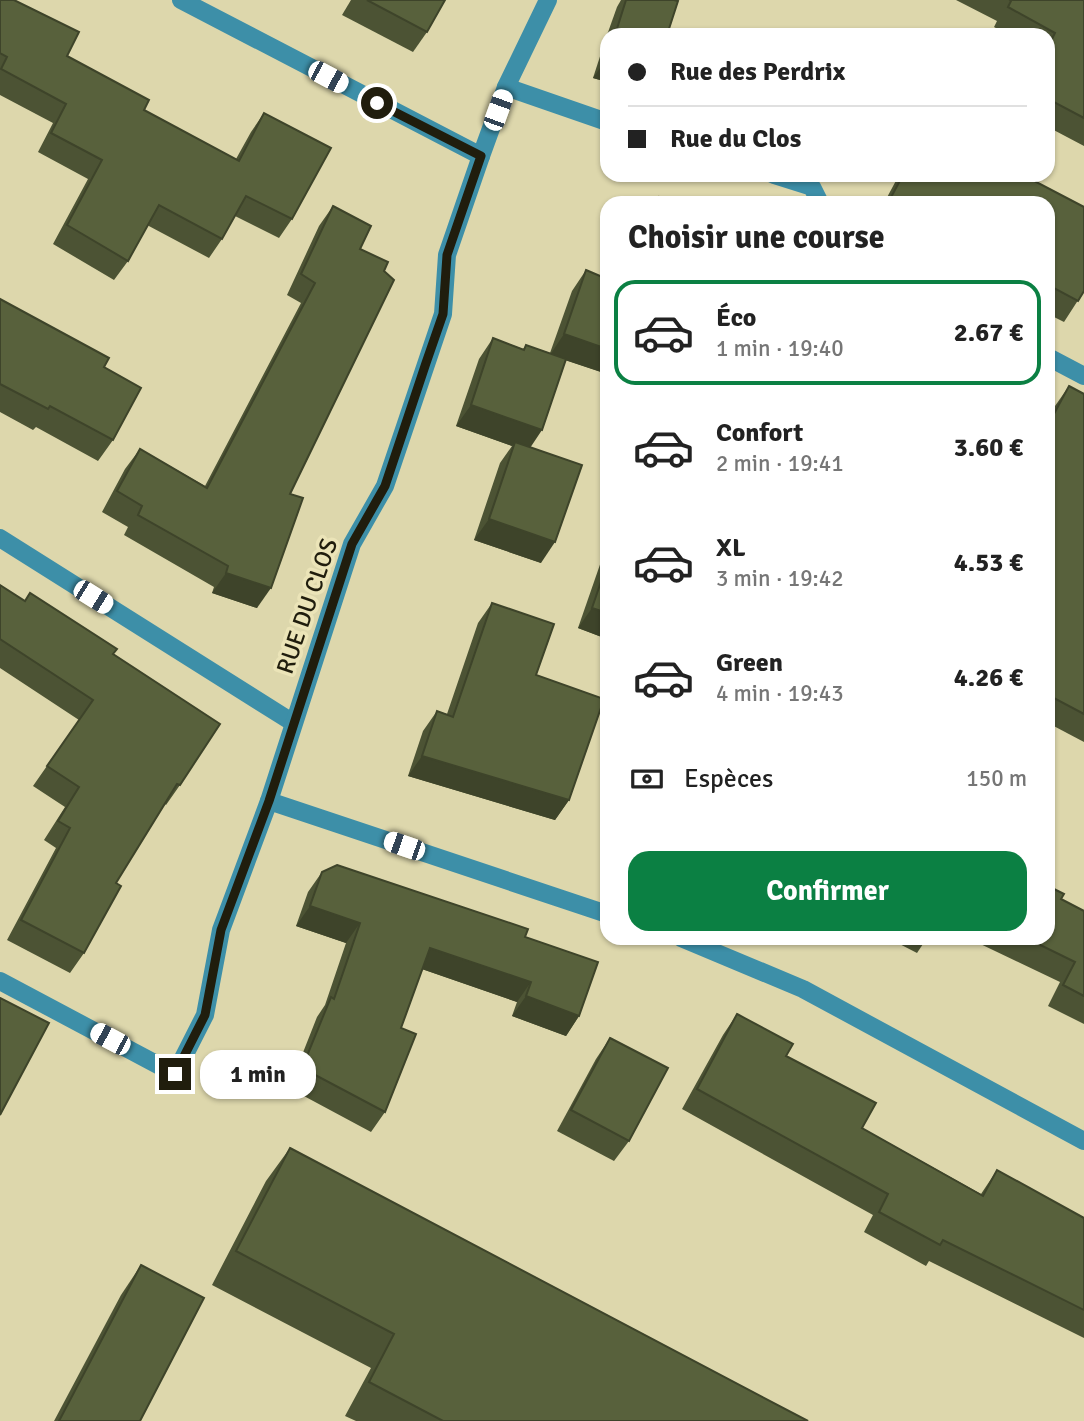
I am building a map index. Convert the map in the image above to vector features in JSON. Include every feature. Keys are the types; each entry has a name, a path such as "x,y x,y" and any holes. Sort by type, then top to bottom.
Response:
{"street":[{"path":"181,0 481,156"},
{"name":"RUE DU CLOS","path":"0,981 175,1074 205,1015 221,930 269,801 292,722 352,544 385,486 443,314 447,255 481,156 506,87 548,0"},
{"path":"506,87 600,120"},
{"path":"796,182 812,187 816,196"},
{"path":"1055,361 1084,376"},
{"path":"0,538 292,722"},
{"path":"269,801 600,912"},
{"path":"698,945 803,989 1084,1141"}],"building":[{"path":"0,0 14,0 79,32 67,56 149,100 144,110 239,161 264,113 331,148 292,219 246,196 222,239 159,205 128,261 67,225 102,160 51,133 66,104 1,69 7,57 0,53"},
{"path":"367,0 445,0 427,32"},
{"path":"626,0 678,1 669,28 617,28"},
{"path":"1084,0 1084,118 1055,103 1055,28 1046,28 1008,7 1011,1"},
{"path":"899,182 1036,182 1084,207 1084,291 1078,301 1055,289 1055,196 892,196"},
{"path":"333,206 371,226 360,249 388,262 384,271 394,280 290,494 303,498 271,588 226,573 228,566 138,515 142,506 117,491 140,449 207,488 315,283 301,274"},
{"path":"586,270 600,276 600,347 564,334"},
{"path":"0,299 109,358 104,367 141,388 113,440 50,406 48,409 0,384"},
{"path":"493,338 524,350 526,345 566,359 542,430 471,405"},
{"path":"1069,386 1084,394 1084,714 1055,699 1055,412"},
{"path":"515,442 582,465 555,542 489,519"},
{"path":"0,585 25,601 30,593 117,649 113,654 220,724 180,785 177,784 116,883 121,886 84,953 21,920 70,828 58,821 79,787 47,766 93,700 0,639"},
{"path":"600,585 600,611 592,608"},
{"path":"492,603 554,624 536,675 600,698 600,711 569,800 422,756 437,711 453,717"},
{"path":"337,865 528,929 525,937 598,962 579,1016 526,996 531,982 430,948 401,1028 416,1034 385,1112 302,1068 331,997 334,999 360,923 310,906 322,872"},
{"path":"1055,890 1064,894 1061,899 1084,911 1084,996 1063,985 1075,962 1040,945 1055,945"},
{"path":"0,998 49,1023 0,1115"},
{"path":"737,1014 793,1044 786,1056 876,1103 862,1128 983,1196 997,1170 1084,1218 1084,1310 943,1240 940,1245 879,1212 888,1194 697,1089"},
{"path":"610,1038 668,1068 629,1141 571,1110"},
{"path":"290,1148 808,1421 443,1421 369,1382 394,1334 236,1251"},
{"path":"141,1265 204,1298 140,1421 59,1421"}],"route":[{"path":"175,1074 205,1015 221,930 269,801 292,722 352,544 385,486 443,314 447,255 481,156 377,103"}]}
